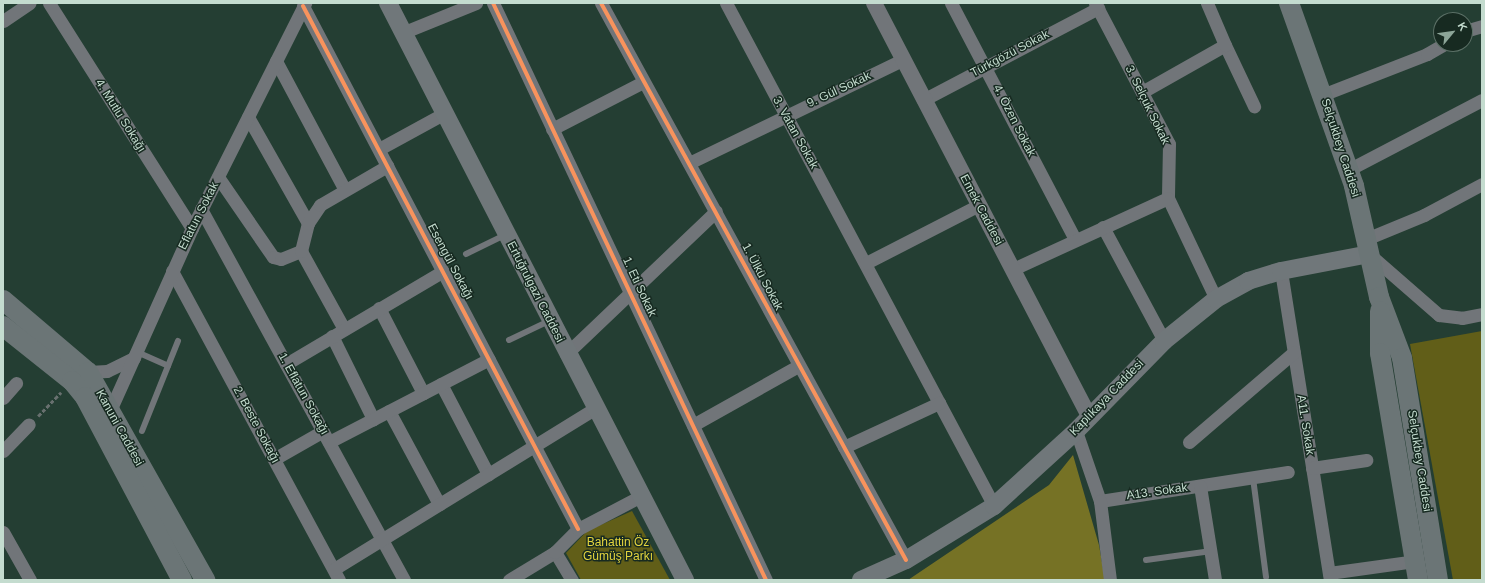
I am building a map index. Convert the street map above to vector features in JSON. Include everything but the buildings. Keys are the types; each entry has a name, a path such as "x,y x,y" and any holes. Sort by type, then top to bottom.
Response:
{"main road":[{"name":"Ertuğrulgazi Caddesi","path":"388,3 549,321 685,580"},
{"name":"Selçukbey Caddesi","path":"1289,3 1348,170 1380,297 1402,358 1438,580"},
{"name":"Kaplıkaya Caddesi","path":"861,580 906,560 994,506 1076,431 1164,341 1216,299 1248,281 1368,246"},
{"name":"Selçukbey Caddesi","path":"1380,297 1380,354 1417,571"},
{"name":"Kanuni Caddesi","path":"3,300 80,377 110,412 205,580"},
{"name":"Kanuni Caddesi","path":"3,326 80,377 85,397 102,433 182,580"}],"street":[{"path":"3,21 30,3"},
{"name":"4. Mutlu Sokağı","path":"49,3 192,228"},
{"path":"402,33 476,3"},
{"name":"1. Eti Sokak","path":"493,3 766,580"},
{"name":"1. Ülkü Sokak","path":"601,3 643,82 716,211 798,366 906,560"},
{"name":"3. Vatan Sokak","path":"726,3 866,263 994,506"},
{"name":"Emek Caddesi","path":"874,3 902,60 1089,416"},
{"name":"4. Özen Sokak","path":"951,3 986,67 1075,239"},
{"path":"1207,3 1254,106"},
{"name":"Eflatun Sokak","path":"102,433 192,228 304,4"},
{"name":"Esengül Sokağı","path":"304,4 387,166 578,528"},
{"name":"Türkgözü Sokak","path":"923,100 986,67 1096,5"},
{"name":"3. Selçuk Sokak","path":"1096,5 1168,144 1168,198 1216,299"},
{"path":"1142,92 1225,45"},
{"path":"1322,95 1433,50"},
{"name":"9. Gül Sokak","path":"689,163 785,115 902,60"},
{"path":"276,61 345,190"},
{"path":"552,129 643,82"},
{"path":"1348,170 1482,100"},
{"path":"379,150 443,114"},
{"path":"248,117 308,223"},
{"path":"344,329 301,251 308,223 320,204 387,166"},
{"path":"218,177 273,257 282,259 301,251"},
{"path":"1482,184 1368,246 1439,315 1462,318 1482,314"},
{"path":"1013,269 1075,239 1168,198"},
{"path":"866,263 979,205"},
{"name":"1. Eflatun Sokağı","path":"201,210 383,539 404,580"},
{"path":"566,354 716,211"},
{"path":"1103,227 1164,341"},
{"name":"2. Beste Sokağı","path":"172,271 336,575"},
{"path":"286,364 442,271"},
{"name":"A11. Sokak","path":"1281,271 1329,577"},
{"path":"380,308 423,393"},
{"path":"332,336 373,419"},
{"path":"1189,442 1294,352"},
{"path":"80,377 107,371 135,355"},
{"path":"274,459 373,419 489,359"},
{"path":"693,425 798,366"},
{"path":"3,398 16,383"},
{"path":"441,384 488,474"},
{"path":"844,447 939,403"},
{"path":"336,575 383,539 596,408"},
{"path":"389,411 439,504"},
{"path":"3,452 29,424"},
{"path":"1076,431 1100,501 1110,580"},
{"path":"1312,468 1366,460"},
{"name":"A13. Sokak","path":"1100,501 1288,472"},
{"path":"1200,486 1215,580"},
{"path":"509,580 555,552 578,528 641,496"},
{"path":"3,532 30,580"},
{"path":"555,552 572,580"},
{"path":"1329,577 1417,571"}],"lane":[{"path":"466,254 505,235"},
{"path":"509,340 549,321"},
{"path":"142,431 178,341"},
{"path":"135,355 168,366"},
{"path":"1253,478 1266,577"},
{"path":"1146,560 1211,551"}],"path":[{"path":"29,424 80,377"}],"green space":[{"path":"1482,331 1482,580 1453,580 1410,344"},
{"name":"Bahattin Öz Gümüş Parkı","path":"632,511 670,580 581,580 566,553 587,531"}],"shaded area":[{"path":"1073,455 1099,545 1105,580 908,580 1049,485"}],"cycle path":[{"path":"493,3 766,580"},
{"path":"601,3 906,560"},
{"path":"303,6 578,529"}]}
